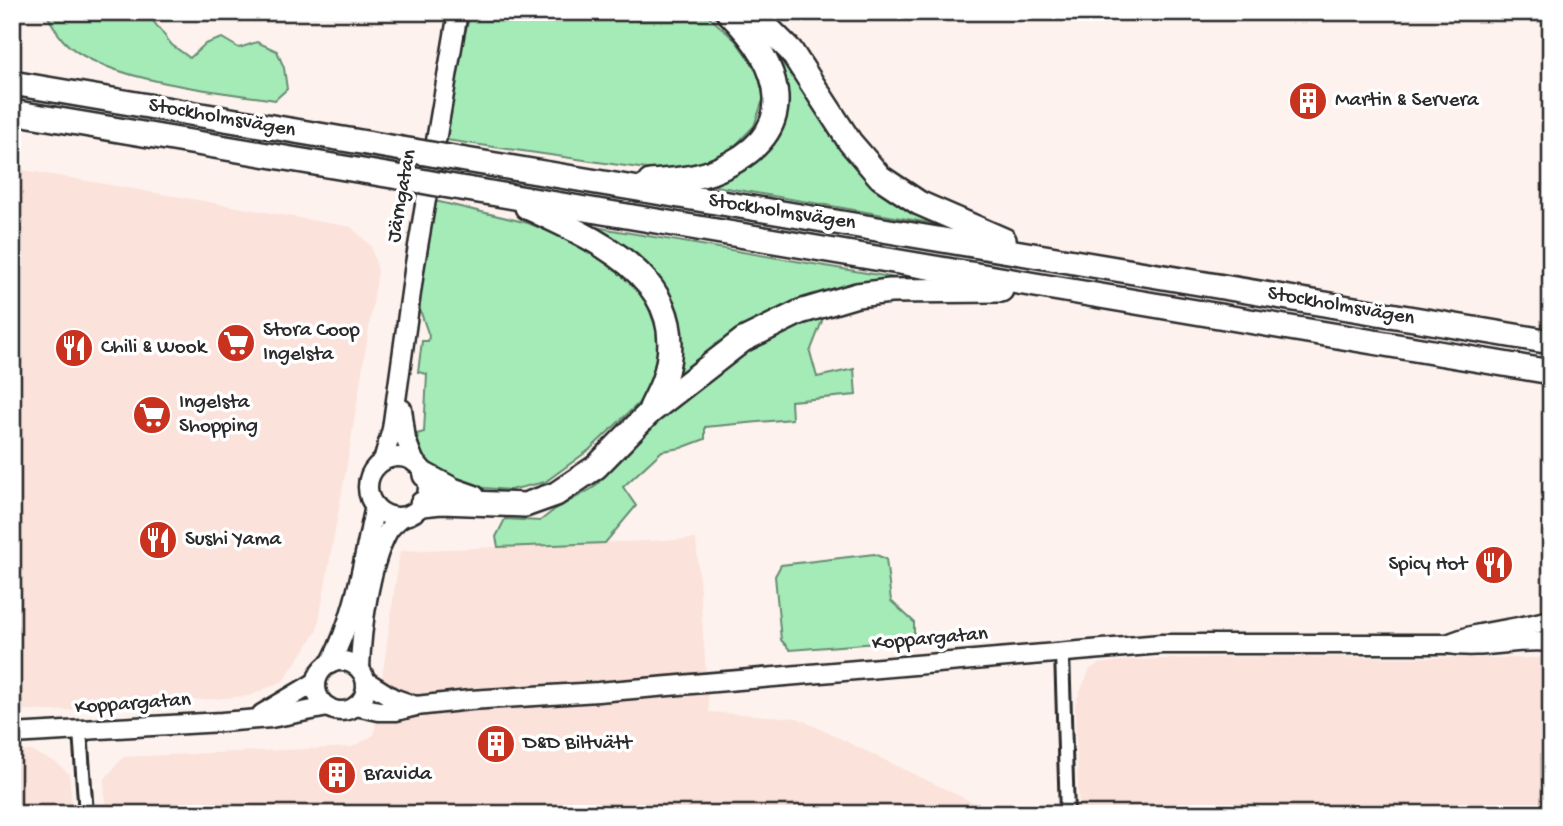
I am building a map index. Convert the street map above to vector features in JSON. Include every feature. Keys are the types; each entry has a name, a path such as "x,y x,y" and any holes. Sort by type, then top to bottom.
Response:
{"highway":[{"path":"618,185 690,178 718,170 748,152 768,133 777,101 773,79 760,48 727,12"},
{"path":"752,12 791,51 850,142 880,177 919,203 1043,256"},
{"name":"Stockholmsvägen","path":"12,83 1551,342"},
{"name":"Stockholmsvägen","path":"12,112 1551,372"},
{"path":"503,195 609,249 632,266 651,289 663,309 669,330 669,355 664,379 649,413"},
{"path":"422,504 525,505 555,494 596,467 649,413 743,340 800,312 857,295 891,290 1082,293"},
{"path":"420,469 453,490 489,503"}],"street":[{"name":"Järngatan","path":"383,461 393,429 415,264 459,15"},
{"name":"Järngatan","path":"399,381 407,440 420,469"},
{"path":"375,506 353,608 343,639 330,664 323,669 316,682 320,699 328,708 342,711 356,706 366,691 362,635 378,554 388,530 422,504 428,487 420,469 399,458 383,461 374,469 368,489 375,506 390,516 402,517"},
{"name":"Koppargatan","path":"1448,644 1468,635 1534,625 1551,619"},
{"name":"Koppargatan","path":"356,706 379,711 396,711 416,706 1161,644 1448,644 1469,647 1551,642"},
{"path":"1062,652 1068,814"},
{"path":"330,664 346,662 363,675"},
{"name":"Koppargatan","path":"363,675 393,698 416,706"},
{"name":"Koppargatan","path":"256,718 316,682"},
{"name":"Koppargatan","path":"12,734 271,718 328,708"},
{"path":"80,731 86,814"}],"shaded area":[{"path":"12,168 351,227 371,246 378,271 317,631 283,681 249,696 57,711 12,710"},
{"path":"696,539 709,712 797,718 997,814 106,814 104,780 123,757 352,747 374,735 400,551"},
{"path":"1234,657 1551,660 1551,814 1079,814 1075,704 1090,669 1099,664 1129,660"},
{"path":"31,751 57,763 69,774 73,814 12,814 12,752"}],"green space":[{"path":"45,12 150,12 150,17 172,45 190,58 205,44 222,38 239,48 257,42 277,51 284,68 287,89 275,100 194,88 132,75 104,66 80,54 63,40"},
{"path":"471,12 704,12 736,41 757,71 764,97 754,126 729,152 698,168 653,170 446,140 463,40"},
{"path":"754,23 804,85 942,225 703,184 750,164 773,145 780,132 785,96"},
{"path":"435,201 528,223 588,248 623,272 646,300 659,337 657,374 641,401 589,450 545,482 510,490 484,488 435,471 421,456 417,434 424,432 427,374 418,372 422,341 428,341 429,336 418,304"},
{"path":"577,224 902,279 894,283 852,285 670,387 677,331"},
{"path":"818,314 822,321 810,352 817,377 854,369 856,395 791,401 792,419 705,427 705,439 681,448 662,451 623,487 636,506 605,543 498,547 496,537 505,519 540,521 593,488 630,451 661,414 753,343"},
{"path":"874,554 886,559 891,601 914,622 914,640 790,650 781,640 775,576 781,565"}],"place":[{"name":"Martin & Servera","path":"1308,101"},
{"name":"Stora Coop Ingelsta","path":"236,343"},
{"name":"Chili & Wook","path":"74,348"},
{"name":"Ingelsta Shopping","path":"152,415"},
{"name":"Sushi Yama","path":"158,540"},
{"name":"Spicy Hot","path":"1494,565"},
{"name":"D&D Biltvätt","path":"496,744"},
{"name":"Bravida","path":"337,775"}]}
